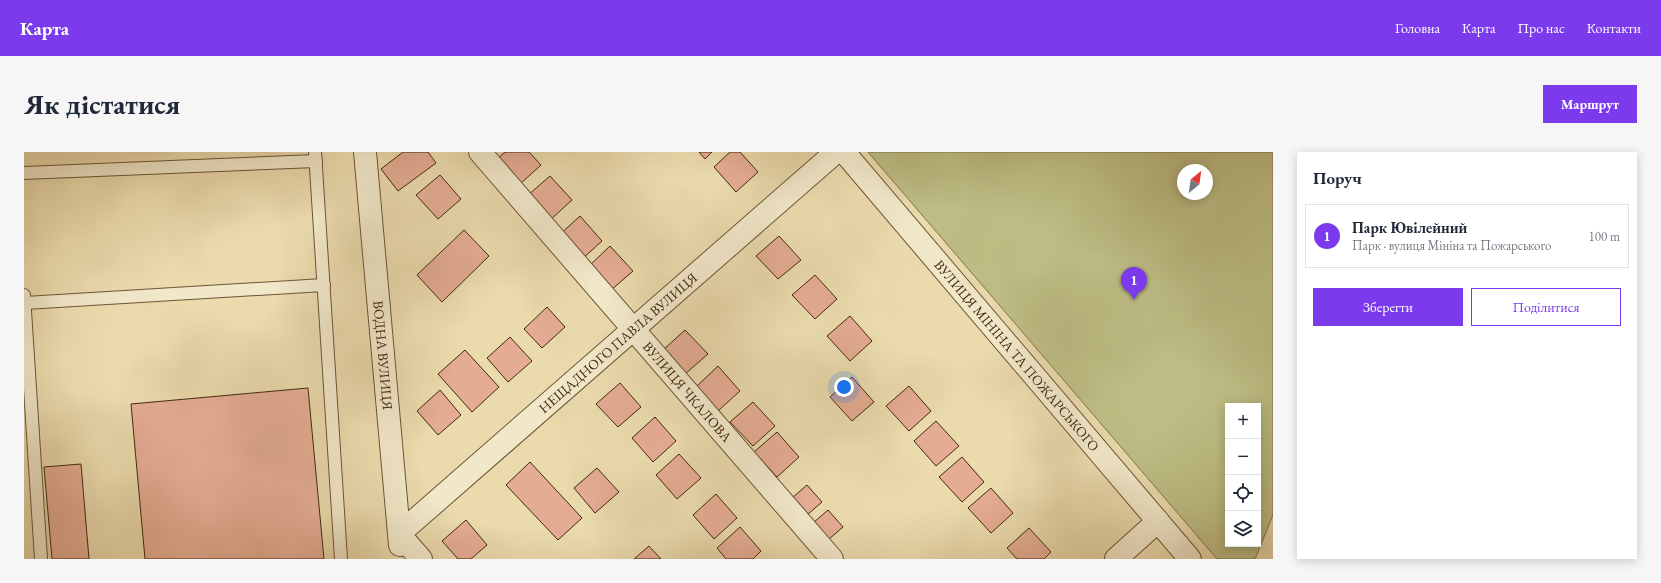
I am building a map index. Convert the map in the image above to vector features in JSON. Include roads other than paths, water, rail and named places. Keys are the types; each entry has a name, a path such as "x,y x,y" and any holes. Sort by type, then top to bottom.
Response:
{"street":[{"name":"ВОДНА ВУЛИЦЯ","path":"364,152 402,559"},
{"name":"ВУЛИЦЯ ЧКАЛОВА","path":"480,152 832,559"},
{"name":"НЕЩАДНОГО ПАВЛА ВУЛИЦЯ","path":"400,534 836,152"},
{"name":"ВУЛИЦЯ МІНІНА ТА ПОЖАРСЬКОГО","path":"844,152 1190,559"},
{"path":"1116,559 1158,521"},
{"path":"400,534 421,559"}],"lane":[{"path":"24,173 315,156 341,559"},
{"path":"42,559 24,299 324,284"}],"place":[{"name":"Парк Ювілейний","path":"1134,300"}]}
